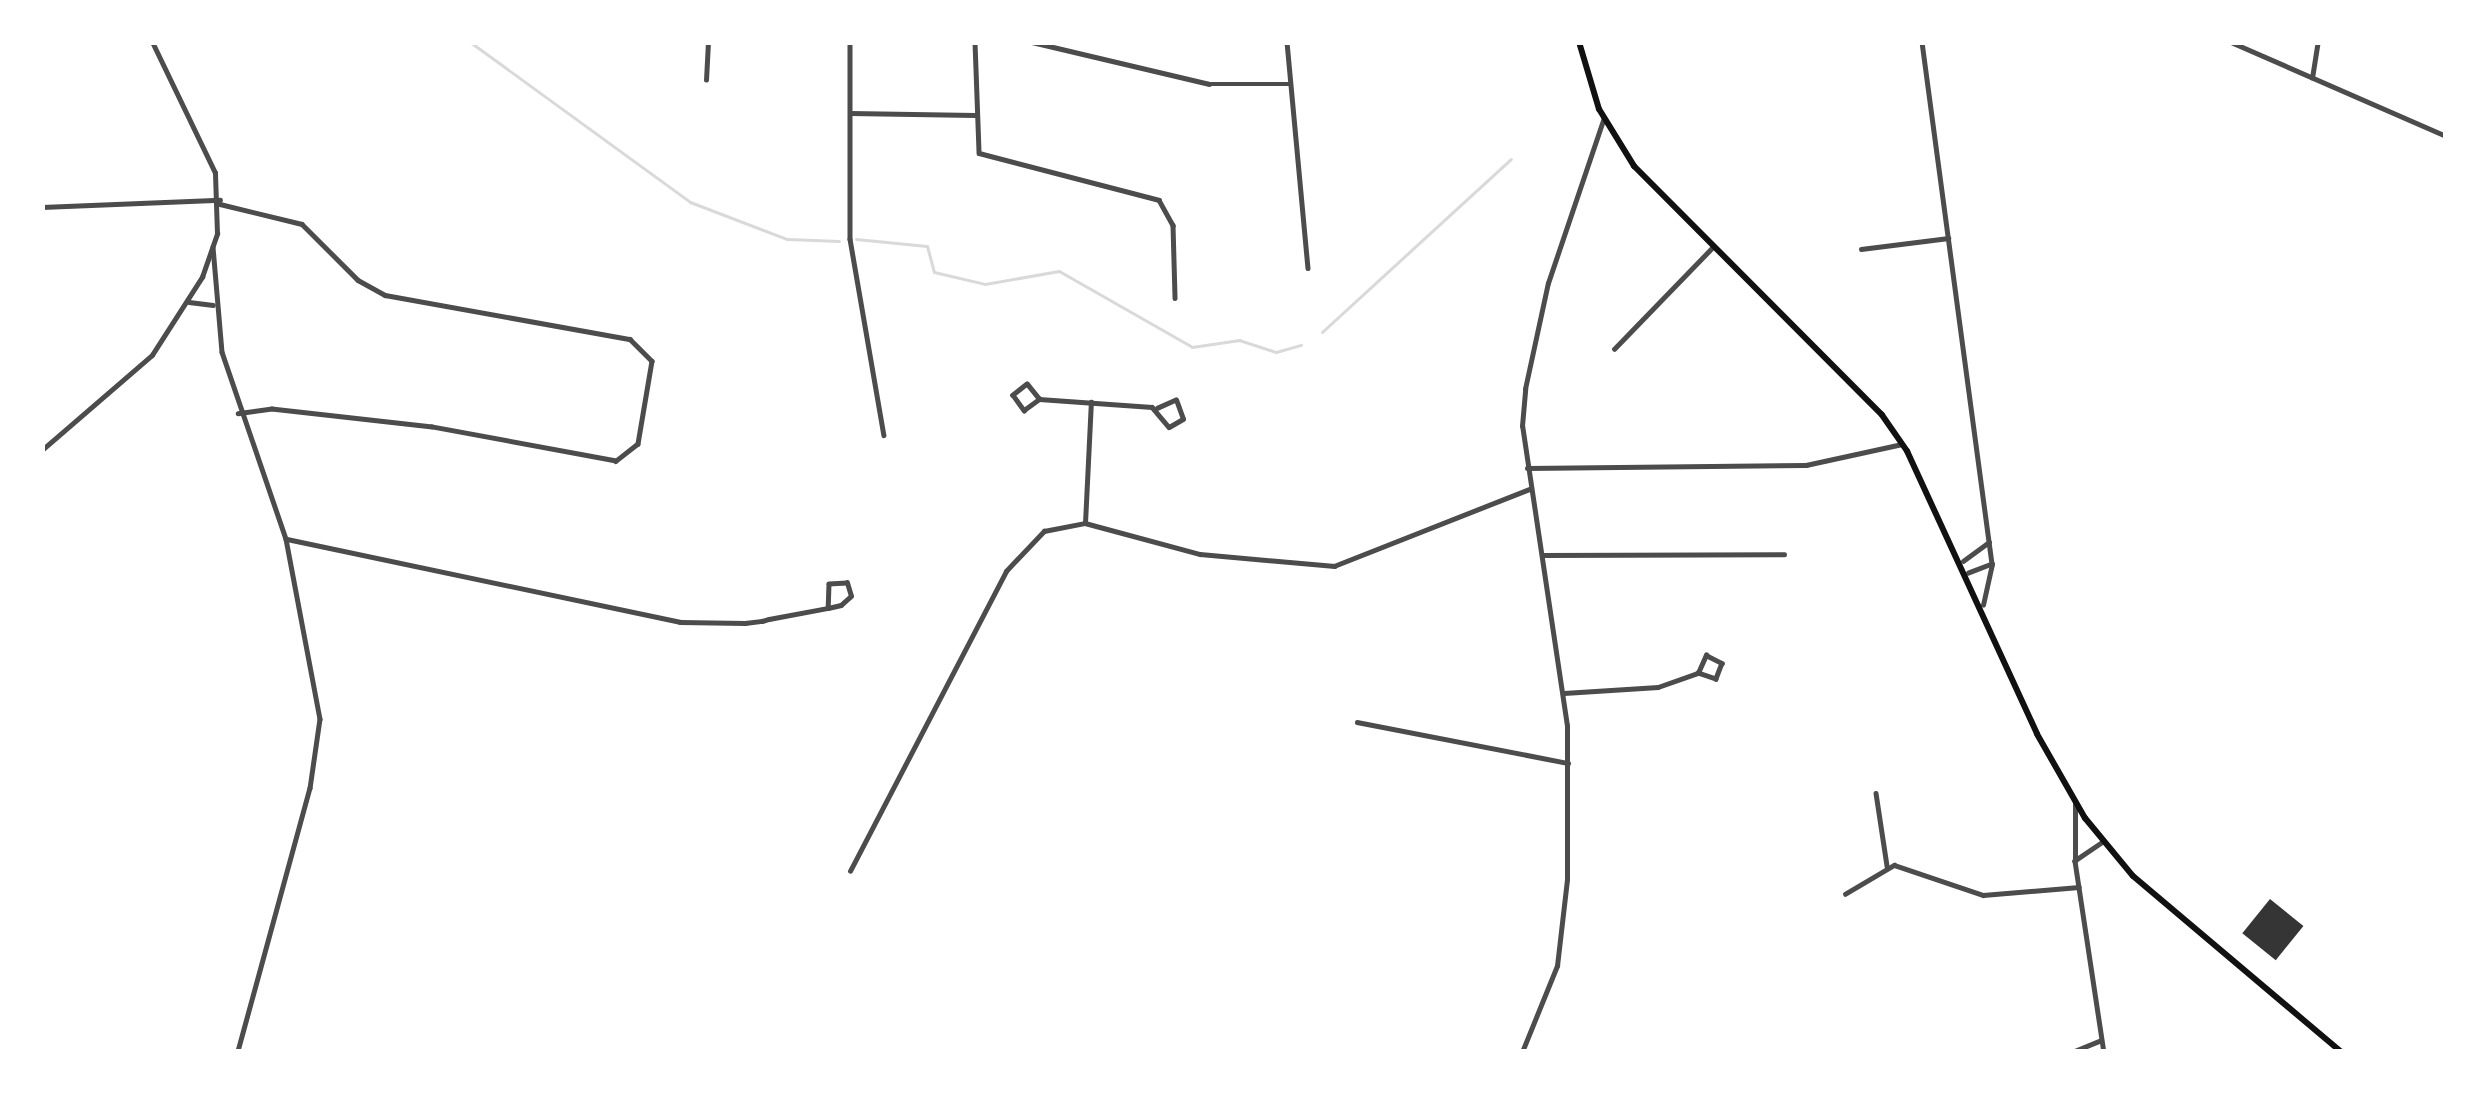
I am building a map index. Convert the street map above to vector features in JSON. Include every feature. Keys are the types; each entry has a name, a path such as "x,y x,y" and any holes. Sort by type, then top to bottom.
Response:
{"main road":[{"path":"1579,42 1604,118 1657,193 1901,444 1969,573 2075,804 2103,842 2192,929 2338,1051"}],"street":[{"path":"152,42 209,155 220,202 213,247 213,304 238,414 286,539 320,719 310,788 238,1052"},
{"path":"706,80 708,42"},
{"path":"850,42 850,239 884,435"},
{"path":"975,42 980,153 1160,200 1173,225 1175,298"},
{"path":"1032,42 1209,84 1289,84"},
{"path":"1287,42 1308,268"},
{"path":"1922,42 1990,542 1992,564 1983,605"},
{"path":"2231,42 2446,136"},
{"path":"2312,78 2318,42"},
{"path":"850,112 975,115"},
{"path":"1522,1052 1564,941 1568,763 1564,693 1527,468 1523,407 1538,322 1604,118"},
{"path":"42,207 220,202 302,224 358,280 385,295 634,340 652,361 638,444 616,461 454,430 272,409 238,414"},
{"path":"1861,249 1948,238"},
{"path":"42,450 152,355 187,302 213,247"},
{"path":"1614,349 1712,248"},
{"path":"187,302 213,304"},
{"path":"1039,399 1027,384 1013,395 1024,410 1039,399 1158,408 1173,400 1184,416 1166,427 1158,408"},
{"path":"1085,523 1091,402"},
{"path":"1527,468 1822,464 1901,444"},
{"path":"850,871 1022,548 1051,527 1085,523 1200,554 1334,566 1531,488"},
{"path":"286,539 680,622 745,623 828,608 850,598 844,581 827,587 828,608"},
{"path":"1963,561 1990,542"},
{"path":"1543,555 1784,554"},
{"path":"1969,573 1992,564"},
{"path":"1564,693 1658,687 1698,673 1716,679 1722,663 1706,655 1698,673"},
{"path":"1357,722 1568,763"},
{"path":"1876,793 1887,866"},
{"path":"2075,804 2075,861 2104,1052"},
{"path":"2075,861 2103,842"},
{"path":"1844,894 1887,866 1919,867 1983,895 2079,887"},
{"path":"2072,1052 2101,1040"}],"building":[{"path":"2270,899 2303,926 2276,960 2242,933"}],"waterway":[{"path":"470,42 690,202 787,239 839,241"},
{"path":"1322,332 1511,159"},
{"path":"856,239 927,246 934,272 985,284 1059,271 1192,347 1239,340 1276,352 1301,345"}]}
